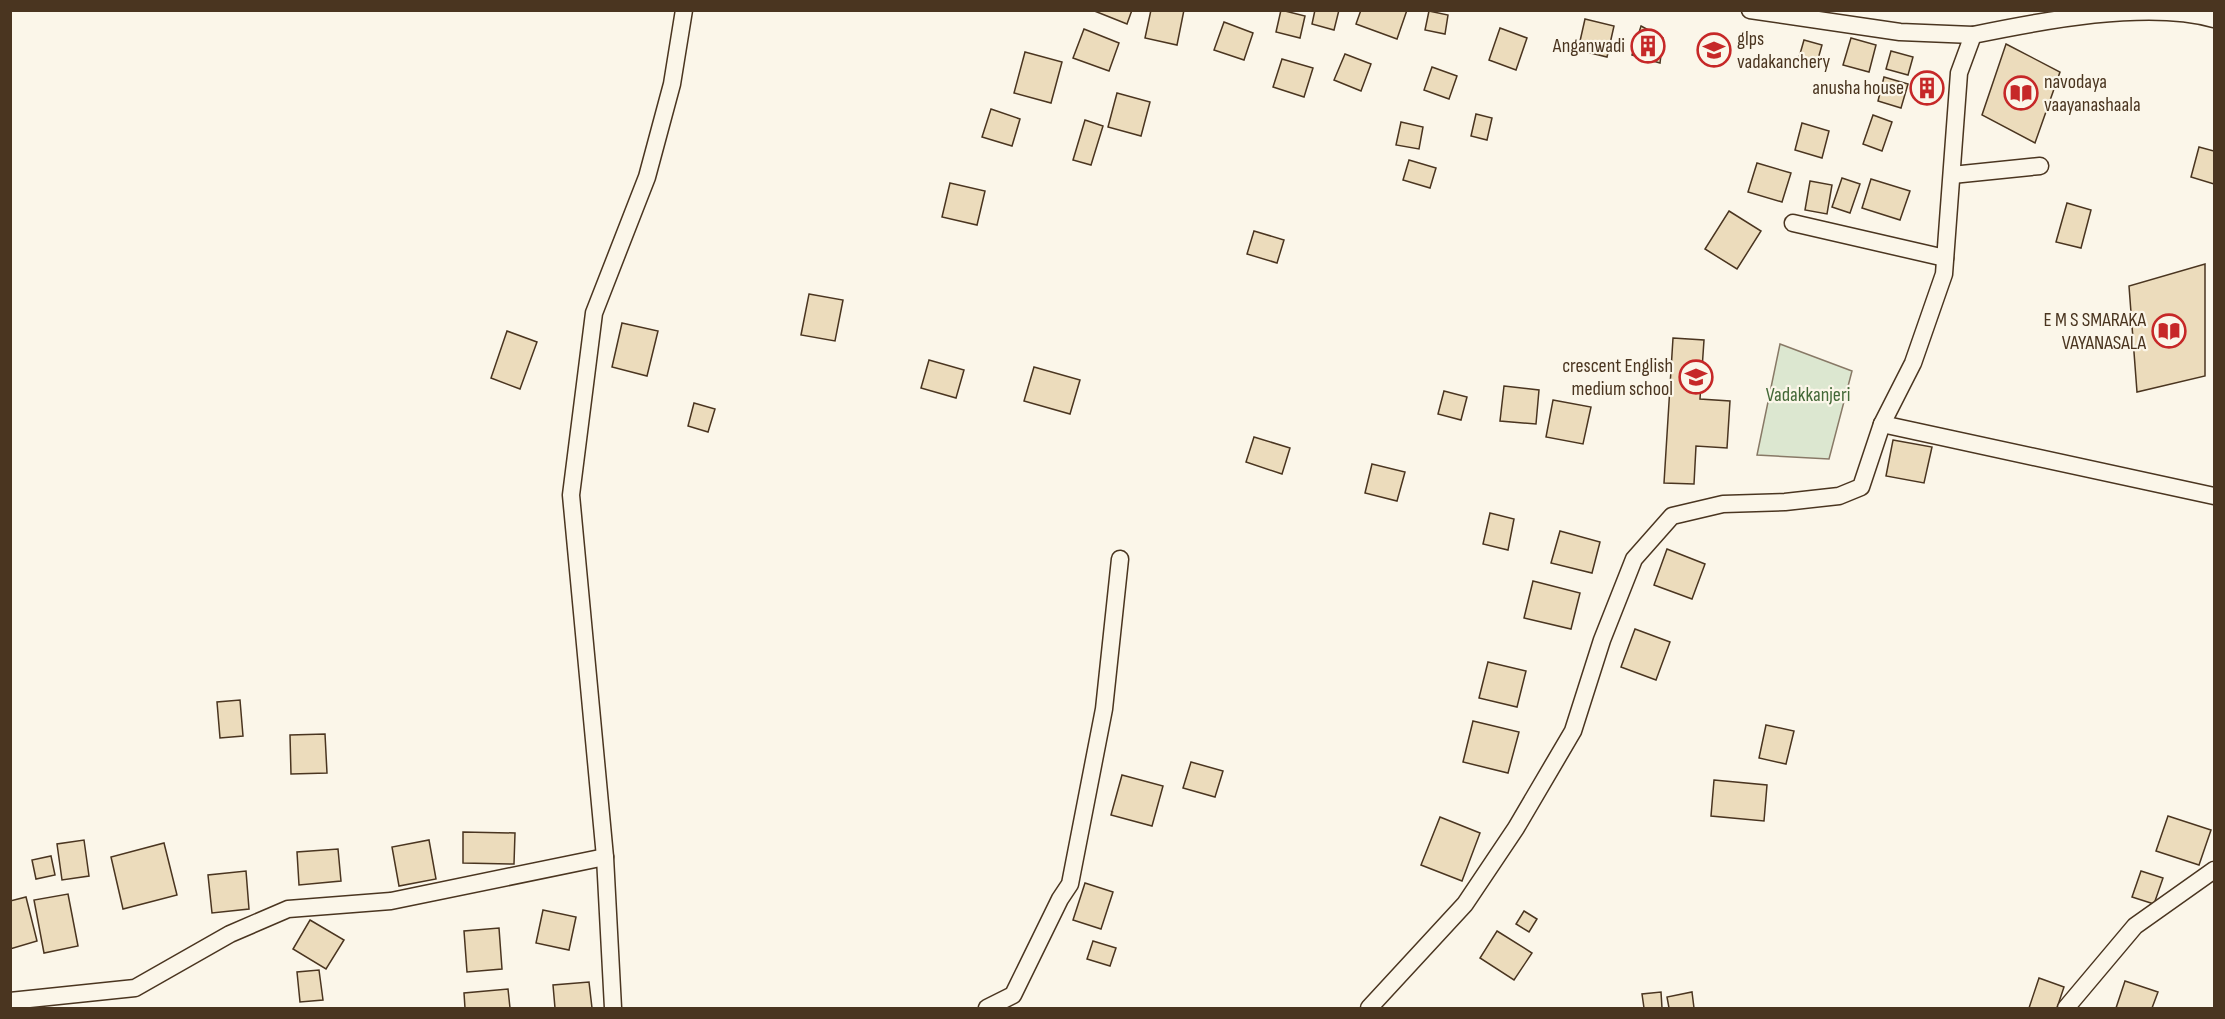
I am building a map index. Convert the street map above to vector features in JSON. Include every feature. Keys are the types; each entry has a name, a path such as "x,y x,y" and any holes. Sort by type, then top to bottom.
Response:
{"street":[{"path":"613,1008 605,857 571,495 594,313 647,177 672,84 684,10"},
{"path":"1750,10 1900,32 1973,35 2031,23 2121,13 2197,14 2214,19"},
{"path":"1369,1008 1465,904 1516,828 1573,731 1602,640 1634,559 1672,516 1723,504 1785,502 1839,496 1861,486 1882,424 1913,363 1944,274 1959,73 1973,35"},
{"path":"1952,175 2040,166"},
{"path":"1793,223 1945,258"},
{"path":"1882,424 2214,496"},
{"path":"987,1008 1014,995 1060,898 1071,884 1104,709 1120,559"},
{"path":"10,1001 135,988 230,934 288,909 391,901 605,857"},
{"path":"2066,1008 2135,926 2214,870"}],"green space":[{"name":"Vadakkanjeri","path":"1780,344 1852,371 1829,459 1757,455"}],"building":[{"path":"1092,10 1132,10 1127,24"},
{"path":"1151,10 1184,10 1177,45 1145,38"},
{"path":"1281,10 1305,16 1300,38 1276,32"},
{"path":"1315,10 1339,10 1334,30 1312,24"},
{"path":"1361,10 1407,10 1397,39 1356,24"},
{"path":"1429,11 1448,15 1445,34 1425,30"},
{"path":"1585,19 1614,26 1607,57 1578,50"},
{"path":"1224,22 1253,33 1244,60 1214,50"},
{"name":"Anganwadi","path":"1641,26 1663,38 1660,63 1632,55"},
{"path":"1500,28 1527,38 1516,70 1489,60"},
{"path":"1084,29 1119,43 1109,71 1073,58"},
{"path":"1851,38 1876,45 1869,72 1843,65"},
{"path":"1804,40 1822,45 1816,66 1798,61"},
{"name":"navodaya vaayanashaala","path":"2006,44 2060,72 2035,143 1982,115"},
{"path":"1891,51 1913,57 1908,75 1886,69"},
{"path":"1025,52 1062,62 1051,103 1014,93"},
{"path":"1345,54 1371,64 1361,91 1334,80"},
{"path":"1282,59 1313,68 1304,97 1273,87"},
{"path":"1432,67 1457,76 1449,99 1424,90"},
{"path":"1884,77 1908,84 1901,108 1878,101"},
{"name":"anusha house","path":"1925,79 1939,85 1925,101 1917,84"},
{"path":"1117,93 1150,102 1141,136 1108,127"},
{"path":"991,109 1020,119 1012,146 982,137"},
{"path":"1476,114 1492,118 1487,140 1471,136"},
{"path":"1873,115 1892,122 1882,151 1863,144"},
{"path":"1085,120 1103,126 1091,165 1073,160"},
{"path":"1401,122 1423,127 1419,149 1396,145"},
{"path":"1802,123 1829,131 1822,158 1795,150"},
{"path":"2199,147 2214,151 2214,184 2191,177"},
{"path":"1409,160 1436,168 1430,188 1403,180"},
{"path":"1757,163 1791,173 1782,202 1748,192"},
{"path":"1842,178 1860,184 1850,213 1832,207"},
{"path":"1871,179 1910,191 1900,220 1862,208"},
{"path":"1810,181 1832,185 1827,214 1805,210"},
{"path":"950,183 985,191 977,225 942,217"},
{"path":"2067,203 2091,210 2081,248 2056,242"},
{"path":"1729,211 1761,231 1737,269 1705,249"},
{"path":"1254,231 1284,240 1277,263 1247,254"},
{"name":"E M S SMARAKA VAYANASALA","path":"2205,264 2205,376 2137,392 2129,286"},
{"path":"809,294 843,300 835,341 801,335"},
{"path":"622,323 658,331 647,376 612,367"},
{"path":"507,331 537,342 520,389 491,378"},
{"path":"1673,338 1704,340 1700,399 1730,401 1727,448 1696,446 1694,484 1664,483"},
{"path":"929,360 964,370 956,398 921,388"},
{"path":"1034,367 1080,380 1070,414 1024,401"},
{"path":"1504,386 1539,390 1536,424 1500,421"},
{"path":"1444,391 1467,397 1461,420 1438,414"},
{"path":"1553,400 1591,407 1583,444 1546,437"},
{"path":"694,403 715,409 708,432 688,426"},
{"path":"1254,437 1290,448 1282,474 1246,462"},
{"path":"1893,440 1932,447 1924,483 1886,476"},
{"path":"1372,464 1405,472 1397,501 1365,493"},
{"path":"1490,513 1514,519 1508,550 1483,544"},
{"path":"1560,531 1600,542 1592,573 1551,563"},
{"path":"1667,549 1705,564 1692,599 1654,585"},
{"path":"1533,581 1580,593 1571,629 1524,618"},
{"path":"1635,629 1670,642 1656,680 1621,667"},
{"path":"1488,662 1526,671 1517,707 1479,698"},
{"path":"240,700 243,736 220,738 217,702"},
{"path":"1473,721 1519,732 1508,773 1463,762"},
{"path":"1766,725 1794,731 1786,764 1759,758"},
{"path":"325,734 327,773 291,774 290,735"},
{"path":"1191,762 1223,771 1215,797 1183,788"},
{"path":"1122,775 1163,786 1152,826 1111,815"},
{"path":"1714,780 1767,785 1764,821 1711,816"},
{"path":"2168,816 2211,830 2199,865 2156,851"},
{"path":"1440,817 1480,833 1462,881 1421,865"},
{"path":"463,832 515,833 514,864 463,863"},
{"path":"84,840 89,876 62,880 57,844"},
{"path":"429,840 436,879 399,886 392,847"},
{"path":"164,843 177,895 123,909 111,857"},
{"path":"338,849 341,881 299,885 297,852"},
{"path":"51,856 55,875 36,879 32,860"},
{"path":"246,871 249,909 212,913 208,875"},
{"path":"2141,871 2163,878 2154,904 2132,897"},
{"path":"1085,883 1113,892 1101,929 1073,920"},
{"path":"68,894 78,946 44,953 34,900"},
{"path":"26,897 37,941 10,949 10,901"},
{"path":"543,910 576,917 569,950 536,943"},
{"path":"1524,911 1537,919 1529,932 1516,924"},
{"path":"310,920 344,940 326,969 293,949"},
{"path":"499,928 502,969 467,972 464,931"},
{"path":"1497,931 1532,953 1514,980 1480,958"},
{"path":"1093,941 1116,948 1110,966 1087,959"},
{"path":"319,970 323,1000 300,1002 297,972"},
{"path":"2039,978 2064,987 2057,1008 2029,1008"},
{"path":"2125,981 2158,992 2152,1008 2116,1008"},
{"path":"589,982 592,1008 555,1008 553,985"},
{"path":"508,989 510,1008 465,1008 464,993"},
{"path":"1661,992 1662,1008 1644,1008 1642,994"},
{"path":"1692,992 1694,1008 1669,1008 1667,997"}],"place":[{"name":"Anganwadi","path":"1648,46"},
{"name":"glps vadakanchery","path":"1714,50"},
{"name":"anusha house","path":"1927,88"},
{"name":"navodaya vaayanashaala","path":"2021,93"},
{"name":"E M S SMARAKA VAYANASALA","path":"2169,331"},
{"name":"crescent English medium school","path":"1696,377"}]}
